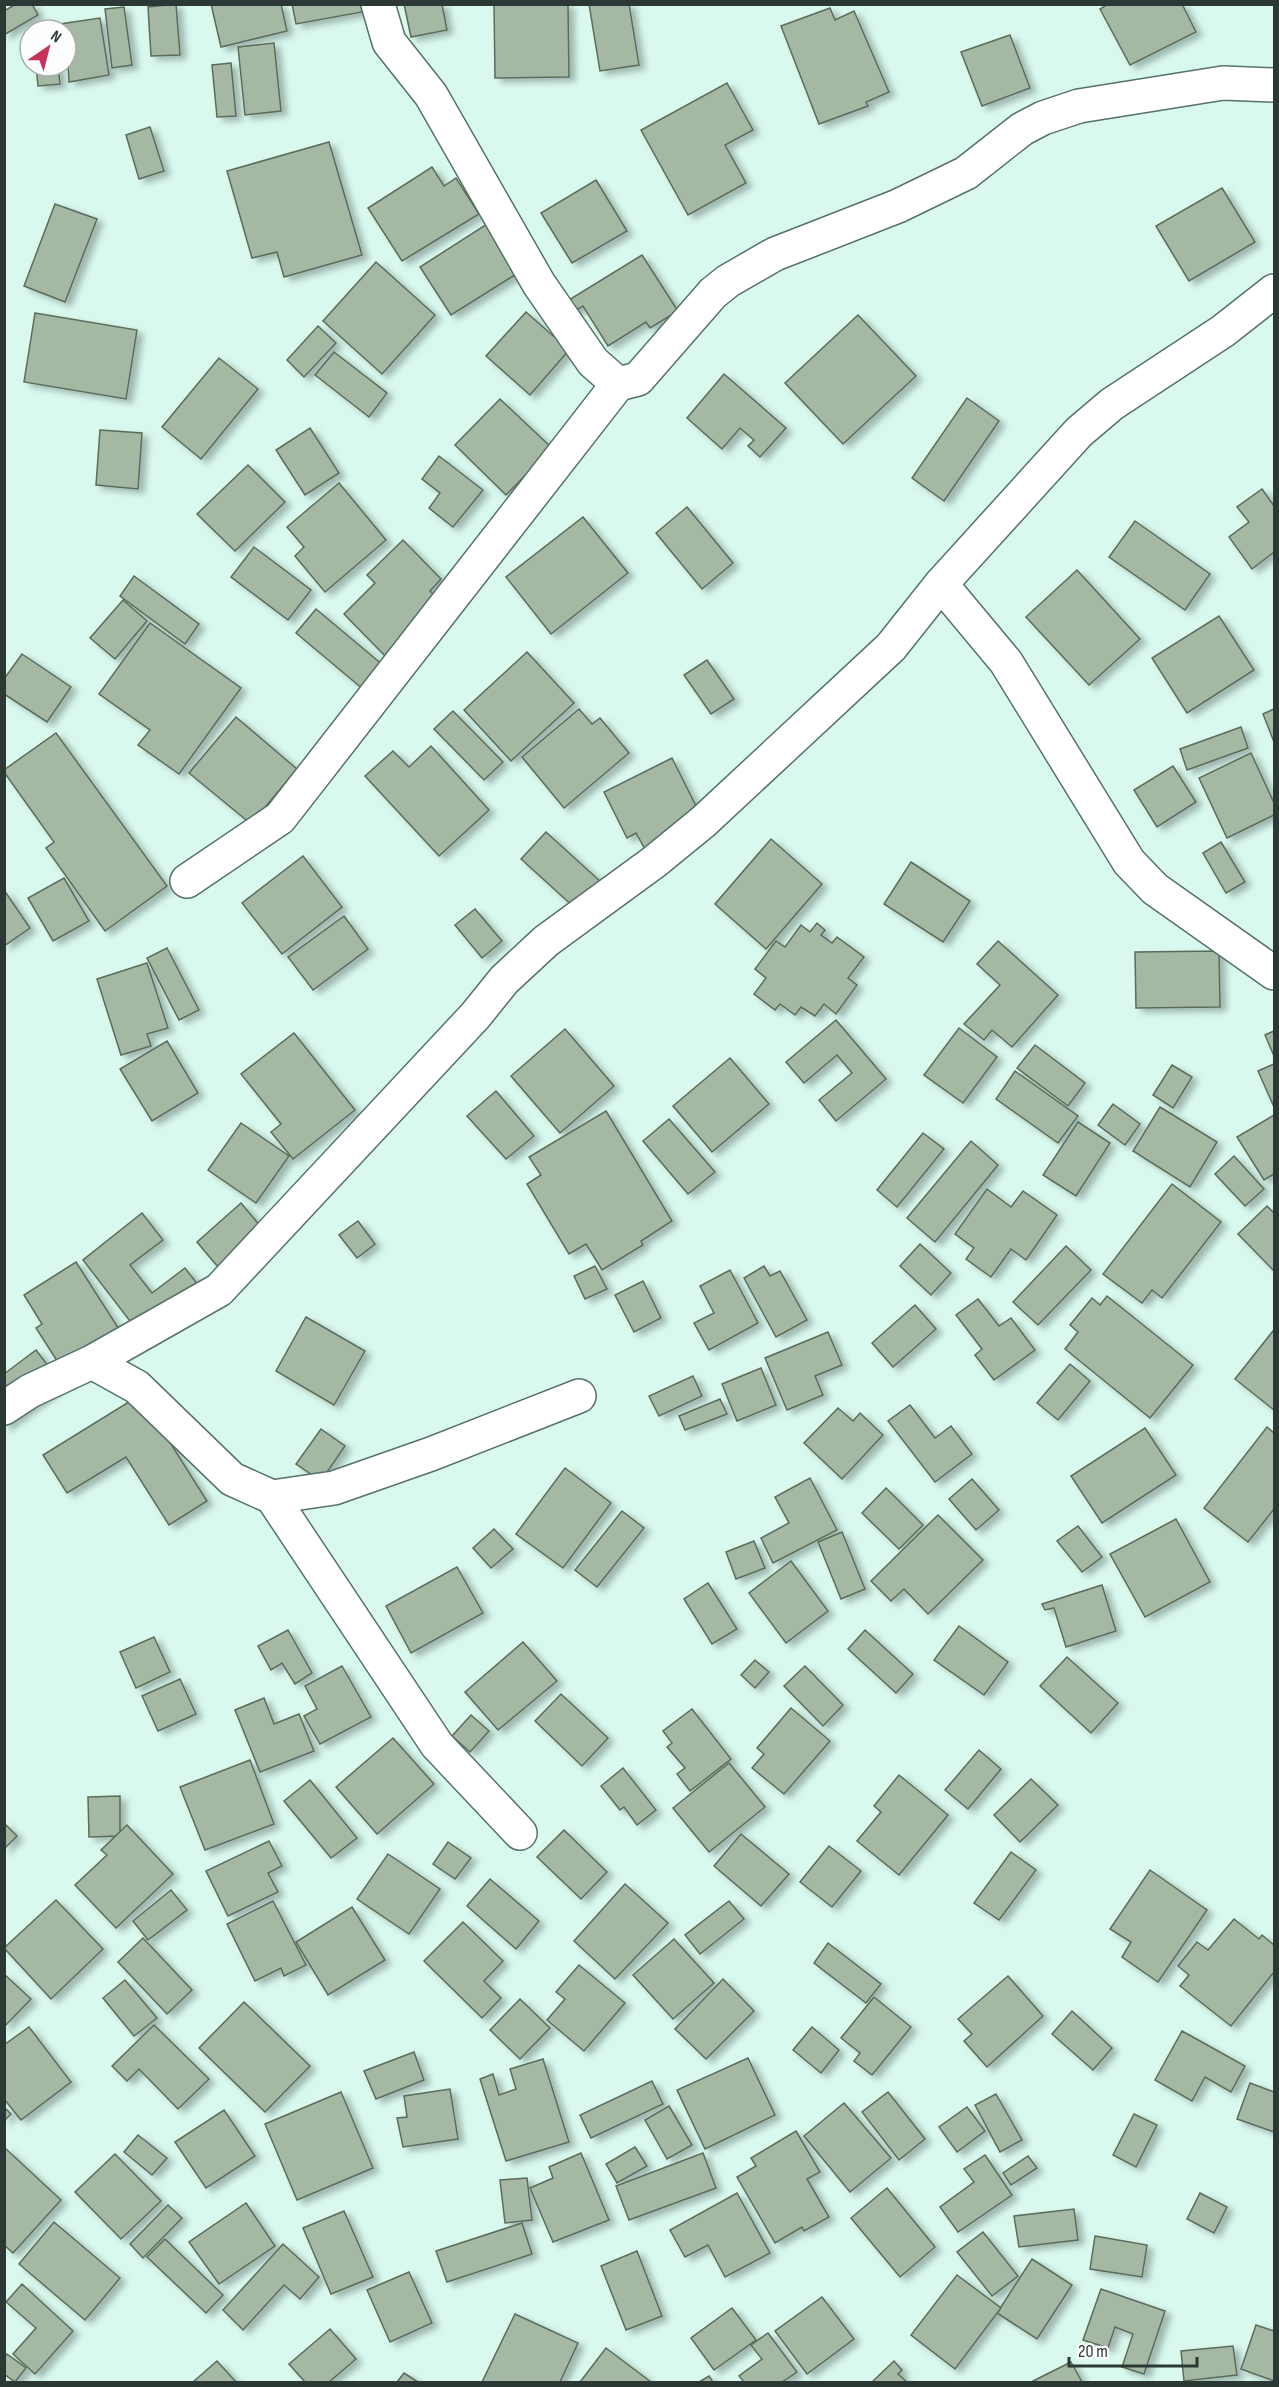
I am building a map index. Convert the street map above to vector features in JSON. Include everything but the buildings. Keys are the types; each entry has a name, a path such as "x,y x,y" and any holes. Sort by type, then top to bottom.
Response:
{"street":[{"path":"378,4 389,42 431,95 539,284 593,362 618,384"},
{"path":"187,881 280,818 618,384 638,379 713,293 728,281 775,254 898,206 966,173 1022,129 1043,118 1079,106 1223,83 1275,85"},
{"path":"4,1408 30,1391 92,1362 219,1290 475,1016 504,980 546,941 654,862 703,822 891,647 941,584 1079,432 1112,405 1223,331 1275,291"},
{"path":"941,584 1006,662 1130,862 1155,889 1275,973"},
{"path":"92,1362 137,1387 232,1479 272,1497 437,1745 520,1833"},
{"path":"272,1497 334,1488 431,1454 579,1396"}]}
